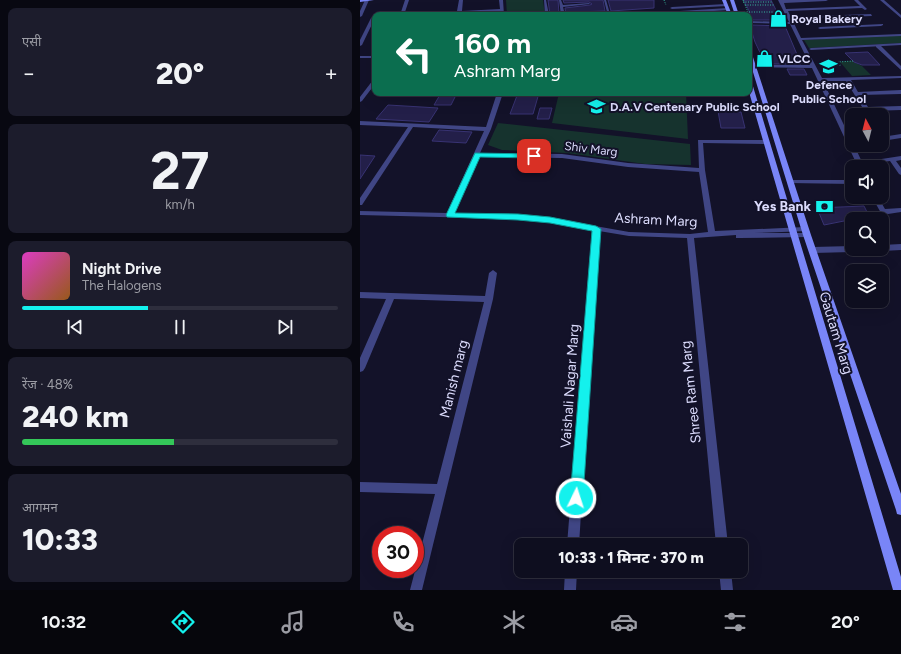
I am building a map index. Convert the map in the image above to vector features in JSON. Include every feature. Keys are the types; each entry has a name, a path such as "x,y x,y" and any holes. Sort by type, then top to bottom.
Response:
{"street":[{"path":"367,0 360,17 372,18"},
{"path":"360,1 372,0"},
{"path":"403,12 407,0"},
{"path":"459,12 462,0"},
{"path":"480,12 502,10 501,0"},
{"path":"724,0 729,12"},
{"path":"732,0 736,12"},
{"path":"783,6 826,0"},
{"path":"856,0 892,35"},
{"path":"882,0 901,17"},
{"path":"783,6 810,10 863,7"},
{"path":"783,6 845,131"},
{"path":"689,12 727,7"},
{"path":"810,10 826,38"},
{"path":"815,17 871,15"},
{"path":"360,45 361,39 372,21"},
{"path":"752,22 792,23"},
{"path":"820,28 881,25"},
{"path":"360,29 367,28"},
{"path":"800,39 901,35"},
{"path":"878,46 901,69"},
{"path":"360,57 372,57"},
{"name":"Gautam Marg","path":"752,60 806,232 901,510"},
{"path":"754,66 820,66"},
{"path":"820,80 901,77"},
{"path":"848,80 866,108"},
{"path":"360,100 372,85"},
{"path":"857,94 901,92"},
{"name":"Gautam Marg","path":"752,93 899,590"},
{"path":"450,215 488,129 499,96"},
{"path":"889,108 901,108"},
{"path":"360,123 488,129"},
{"path":"360,203 410,126"},
{"path":"889,137 901,136"},
{"path":"712,235 702,170 700,141 766,142"},
{"name":"Shiv Marg","path":"477,155 562,156 628,165 702,170"},
{"path":"887,160 901,158"},
{"path":"892,159 901,173"},
{"path":"791,182 845,182"},
{"path":"879,204 883,211 888,212 901,210"},
{"name":"Ashram Marg","path":"360,213 518,217 550,220 628,234 752,237 792,232 806,232"},
{"name":"Vaishali Nagar Marg","path":"574,538 596,229"},
{"name":"Shree Ram Marg","path":"690,236 721,538"},
{"path":"889,248 901,247"},
{"path":"813,250 845,249"},
{"name":"Manish marg","path":"416,590 488,299 493,273"},
{"path":"360,295 488,299"},
{"path":"360,368 391,296"},
{"path":"360,487 440,489"},
{"path":"570,590 571,578"},
{"path":"726,578 727,590"}],"lane":[{"path":"545,0 547,12"},
{"path":"560,0 562,12"},
{"path":"605,0 609,12"},
{"path":"561,6 589,2 592,12"},
{"path":"672,8 727,7"},
{"path":"811,49 901,44"}],"path":[{"path":"743,1 783,6"},
{"path":"743,1 748,12 783,6"},
{"path":"745,5 783,6"},
{"path":"820,66 841,65 838,62 853,61"}],"green space":[{"path":"506,0 543,0 545,12 507,12"},
{"path":"901,35 901,43 809,48 804,40"},
{"path":"852,61 862,66 871,75 852,76 840,62"},
{"name":"D.A.V Centenary Public School","path":"558,96 686,96 688,139 552,123"},
{"path":"498,123 690,144 691,165 645,164 567,153 502,150 488,145"}],"building":[{"path":"548,0 558,0 559,12 550,12"},
{"path":"563,0 603,0 605,11 566,12 565,8 592,4 589,2 564,3"},
{"path":"608,0 654,0 654,8 611,11"},
{"path":"744,0 771,0 781,20 752,20 752,12 750,12"},
{"path":"752,25 785,26 801,64 768,64 764,61 752,32"},
{"path":"868,52 880,65 862,65 854,62 845,53"},
{"path":"787,69 804,69 807,75 790,75"},
{"path":"439,96 456,96 451,105 434,105"},
{"path":"517,96 538,96 533,114 510,114"},
{"path":"388,105 438,108 429,122 376,119"},
{"path":"540,108 552,108 549,119 537,119"},
{"path":"718,111 741,112 745,128 721,128"},
{"path":"439,130 472,132 466,143 432,141"},
{"path":"360,155 375,156 360,179"},
{"path":"864,206 867,212 845,212 845,221 824,225 817,208"}],"place":[{"name":"Royal Bakery","path":"778,19"},
{"name":"VLCC","path":"765,59"},
{"name":"Defence Public School","path":"829,66"},
{"name":"D.A.V Centenary Public School","path":"597,107"},
{"name":"Yes Bank","path":"824,206"}],"route":[{"path":"534,156 477,155 450,215 518,217 550,220 596,229 576,498"}]}
